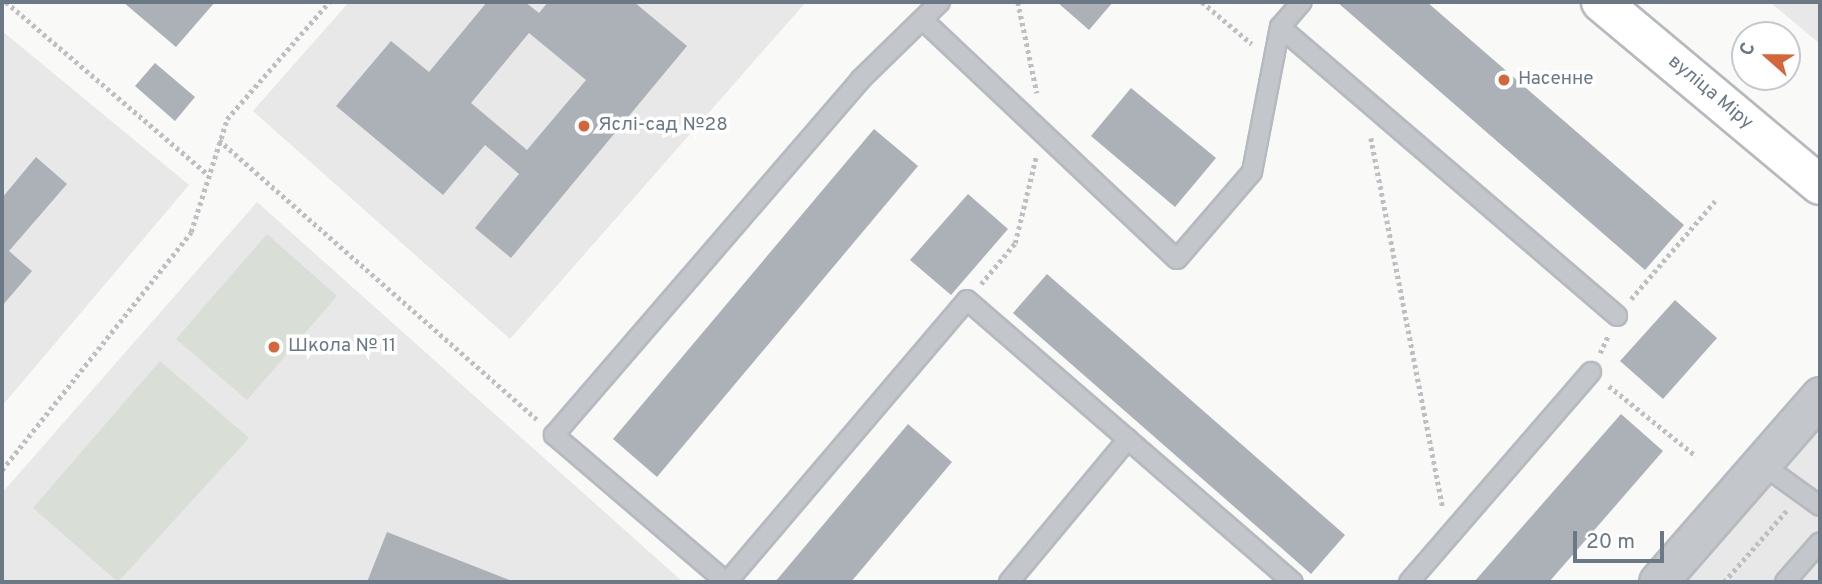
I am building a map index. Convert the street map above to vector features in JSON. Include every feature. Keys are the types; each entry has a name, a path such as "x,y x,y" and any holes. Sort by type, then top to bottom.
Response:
{"main road":[{"name":"вуліца Міру","path":"1601,2 1820,185"}],"street":[{"path":"1658,582 1763,465 1820,396"}],"lane":[{"path":"940,2 924,21 860,80 554,435 726,582 967,300 1293,582"},
{"path":"924,21 1177,259 1252,172 1280,27 1301,2"},
{"path":"1280,27 1617,317"},
{"path":"1409,582 1591,372"},
{"path":"1009,582 1128,439"},
{"path":"1763,465 1801,495 1820,506"},
{"path":"1785,582 1820,542"}],"path":[{"path":"6,2 206,173"},
{"path":"2,470 191,232 206,173 227,119 329,2"},
{"path":"967,300 1015,243 1042,132 1018,2"},
{"path":"1202,2 1273,63"},
{"path":"1363,96 1449,536"},
{"path":"219,140 554,435"},
{"path":"1696,456 1591,372 1617,317 1716,201"},
{"path":"1724,582 1801,495"}],"shaded area":[{"path":"349,2 806,2 510,339 253,111"},
{"path":"1770,2 1820,2 1820,44 1801,28 1801,21 1793,21"},
{"path":"2,31 189,185 2,406"},
{"name":"Школа № 11","path":"257,202 683,582 2,582 2,493"},
{"path":"267,234 337,296 247,400 176,339"},
{"path":"160,361 249,438 118,582 33,508"},
{"path":"1820,417 1820,582 1679,582"}],"building":[{"path":"123,2 215,2 176,47"},
{"name":"Яслі-сад №28","path":"487,2 525,2 539,13 548,2 634,2 687,46 511,258 475,228 519,174 485,145 443,195 336,106 391,41 429,72","holes":["529,33 586,80 527,150 471,103"]},
{"path":"1057,2 1113,2 1089,30"},
{"path":"1337,2 1427,2 1684,225 1645,270"},
{"path":"155,63 195,97 175,121 135,86"},
{"path":"1131,88 1216,158 1175,207 1091,136"},
{"path":"874,129 918,166 657,477 613,439"},
{"path":"36,157 67,184 9,251 32,271 2,306 2,198"},
{"path":"968,194 1008,229 951,295 910,260"},
{"path":"1047,274 1345,535 1311,574 1013,313"},
{"path":"1675,300 1717,338 1663,399 1620,361"},
{"path":"1621,414 1663,451 1549,582 1474,582"},
{"path":"908,424 952,462 851,582 775,582"},
{"path":"387,532 512,581 512,582 367,582"}],"place":[{"name":"Насенне","path":"1504,80"},
{"name":"Яслі-сад №28","path":"584,126"},
{"name":"Школа № 11","path":"274,347"}]}
